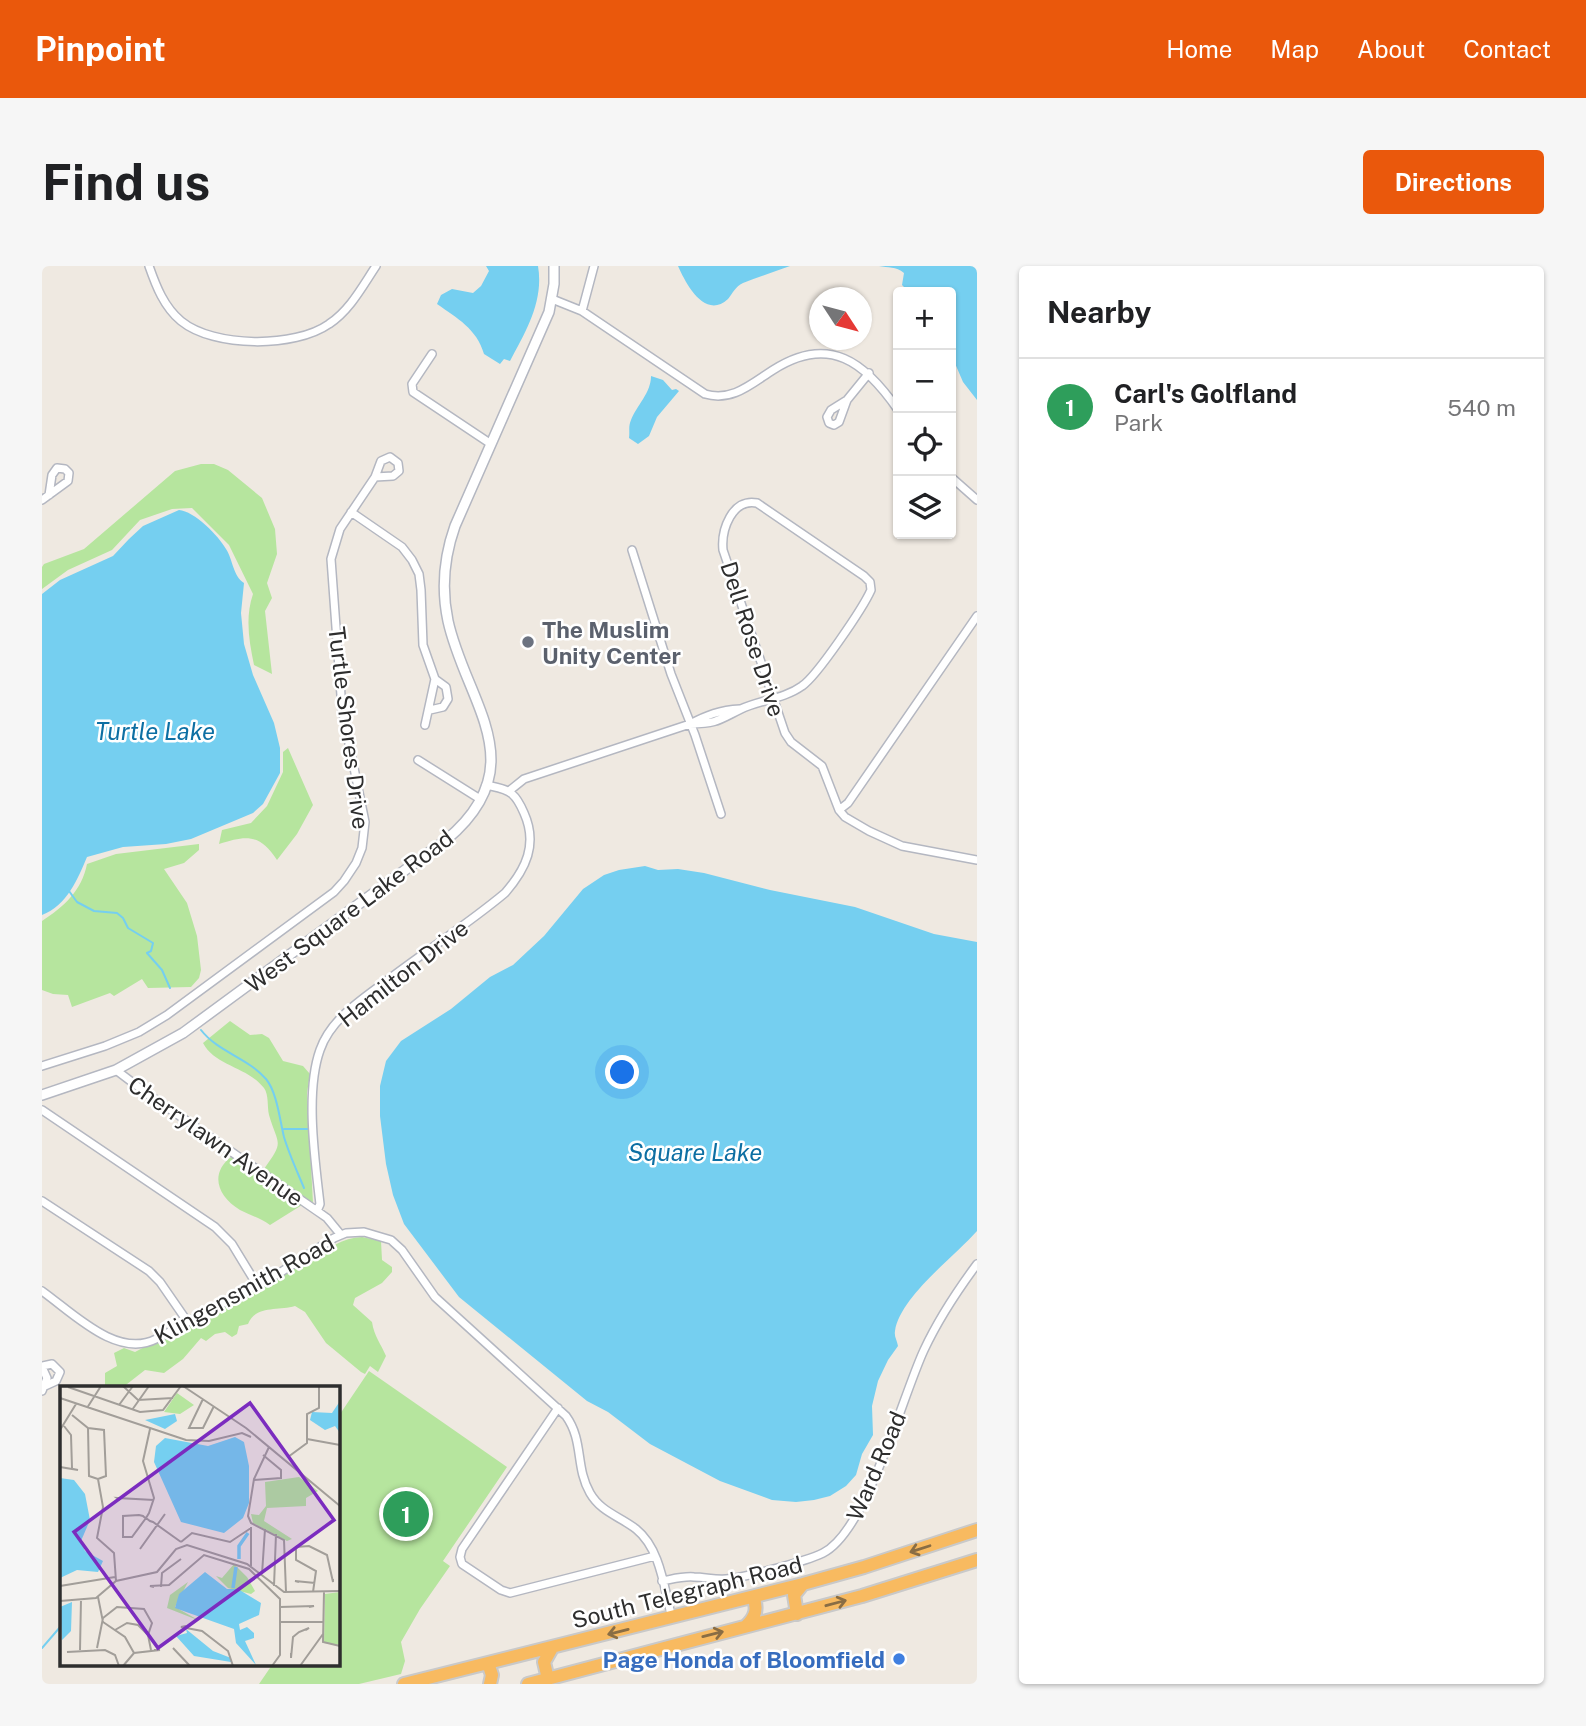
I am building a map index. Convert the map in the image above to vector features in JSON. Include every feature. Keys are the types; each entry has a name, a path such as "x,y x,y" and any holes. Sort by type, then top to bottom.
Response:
{"highway":[{"name":"South Telegraph Road","path":"404,1684 803,1584 977,1530"},
{"name":"South Telegraph Road","path":"528,1684 549,1681 797,1614 977,1560"},
{"path":"797,1614 794,1595 803,1584"},
{"path":"746,1626 756,1611 757,1605 752,1597"},
{"path":"549,1681 544,1662 552,1648"},
{"path":"488,1663 492,1675 490,1684"}],"street":[{"path":"149,266 169,308 187,325 208,335 254,341 299,337 328,325 352,303 376,266"},
{"name":"West Square Lake Road","path":"42,1095 116,1070 183,1033 446,840 465,822 480,799 486,785 491,753 488,728 450,629 444,581 450,539 543,327 552,299 554,266"},
{"path":"582,310 594,266"},
{"path":"552,299 582,310 695,389 711,396 739,392 782,365 806,355 832,356 855,363 869,373 893,404"},
{"path":"432,354 412,384 413,392 491,444"},
{"path":"847,400 869,373"},
{"name":"Turtle Shores Drive","path":"42,1066 122,1040 167,1015 334,892 353,869 363,841 365,815 342,709 331,575 334,545 340,529 375,477"},
{"path":"956,481 977,500"},
{"name":"Dell Rose Drive","path":"772,699 802,686 816,673 869,594 871,586 864,576 757,503 749,502 739,506 725,527 722,537 723,550 772,699 788,738 818,761 825,771 839,810"},
{"path":"351,512 402,547 416,567 421,590 422,641 435,679 425,725"},
{"path":"632,550 671,674 721,814"},
{"path":"977,616 848,803 839,810 853,823 902,846 977,860"},
{"path":"965,632 977,631"},
{"path":"430,710 443,707 448,695 446,687 435,679"},
{"path":"486,785 509,791 524,779 690,724 711,724 741,709 772,699"},
{"path":"418,760 480,799"},
{"name":"Hamilton Drive","path":"317,1211 320,1204 313,1116 314,1076 320,1049 334,1025 351,1008 489,906 514,882 527,859 531,834 520,803 509,791"},
{"name":"Cherrylawn Avenue","path":"116,1070 317,1211"},
{"path":"42,1110 215,1227 232,1244 257,1285"},
{"path":"42,1200 149,1271 160,1282 187,1321"},
{"path":"317,1211 327,1218 341,1235"},
{"name":"Klingensmith Road","path":"42,1291 106,1336 127,1345 148,1343 257,1285 341,1235 364,1232 391,1240 402,1250 435,1297 558,1408 571,1423 577,1435 582,1473 591,1495 605,1510 641,1534 655,1556 672,1618"},
{"name":"Ward Road","path":"662,1581 687,1577 731,1578 813,1557 841,1540 852,1525 867,1493 923,1352 949,1305 977,1264"},
{"path":"52,1364 60,1372 56,1381 44,1389 47,1378 42,1367 52,1364"},
{"path":"558,1408 462,1549 462,1564 503,1592 510,1593 655,1556"}],"green space":[{"path":"201,464 214,464 228,470 262,498 275,529 277,554 267,583 272,598 265,611 272,674 254,665 248,620 253,594 229,545 192,508 172,509 140,520 112,550 68,570 42,589 44,564 84,549 175,471"},
{"path":"288,748 313,805 297,834 277,860 265,845 252,839 237,839 219,844 222,830 251,823 267,806 283,772 283,752"},
{"path":"199,844 199,850 184,863 164,869 187,903 197,936 201,970 199,978 191,987 148,988 142,979 114,996 110,993 72,1007 68,995 42,990 42,921 71,897 81,882 87,864 116,854"},
{"path":"230,1021 250,1035 262,1034 269,1038 283,1061 303,1066 310,1074 307,1093 313,1203 310,1204 264,1169 278,1143 264,1088 249,1075 215,1057 203,1043"},
{"path":"231,1157 302,1205 270,1225 232,1205 222,1192 218,1178 224,1164"},
{"path":"362,1237 381,1241 382,1260 392,1267 392,1272 382,1283 355,1298 353,1305 372,1322 386,1356 378,1372 370,1366 365,1374 361,1372 326,1343 305,1312 295,1306 262,1311 248,1324 239,1326 237,1334 232,1337 225,1332 215,1334 206,1341 201,1338 183,1359 164,1373 145,1370 125,1386 105,1386 105,1373 117,1366 114,1353 124,1348 135,1352 348,1239"},
{"path":"369,1371 507,1467 443,1561 450,1566 401,1642 405,1661 401,1674 359,1684 259,1684 271,1666 340,1666 340,1414"}],"water":[{"path":"486,266 538,266 538,291 532,315 510,361 504,359 500,364 484,354 477,338 465,325 437,304 441,295 452,289 473,293 481,286 489,271"},
{"path":"678,266 790,266 743,283 728,299 712,305 697,297"},
{"path":"879,266 977,266 977,400 963,382 956,366 956,287 904,287 904,273 895,268"},
{"path":"651,376 663,380 672,390 679,391 657,417 649,436 638,444 629,438 630,425 649,388"},
{"name":"Turtle Lake","path":"179,510 199,519 218,538 244,583 241,613 244,644 253,675 274,723 280,748 280,773 263,804 253,813 191,839 123,847 87,857 65,898 51,911 42,915 42,594 60,580 113,556 143,526"},
{"name":"Square Lake","path":"645,866 658,870 678,869 704,873 855,907 934,934 977,942 977,1231 917,1291 899,1318 895,1333 898,1346 878,1381 872,1406 873,1435 862,1454 856,1475 846,1486 830,1496 796,1502 772,1500 720,1481 650,1444 608,1412 587,1401 459,1297 404,1224 393,1195 380,1116 380,1086 386,1061 401,1041 451,1009 490,977 513,965 544,936 583,889 604,875"}],"waterway":[{"path":"69,891 77,902 94,911 117,913 128,928 153,943 151,951 147,953 162,970 170,988"},
{"path":"201,1030 216,1044 259,1072 270,1085 286,1143 304,1188"},
{"path":"284,1129 308,1129"},
{"path":"42,1648 60,1627"}],"place":[{"name":"The Muslim Unity Center","path":"528,642"},
{"name":"Carl's Golfland","path":"406,1514"},
{"name":"Page Honda of Bloomfield","path":"899,1659"}]}
